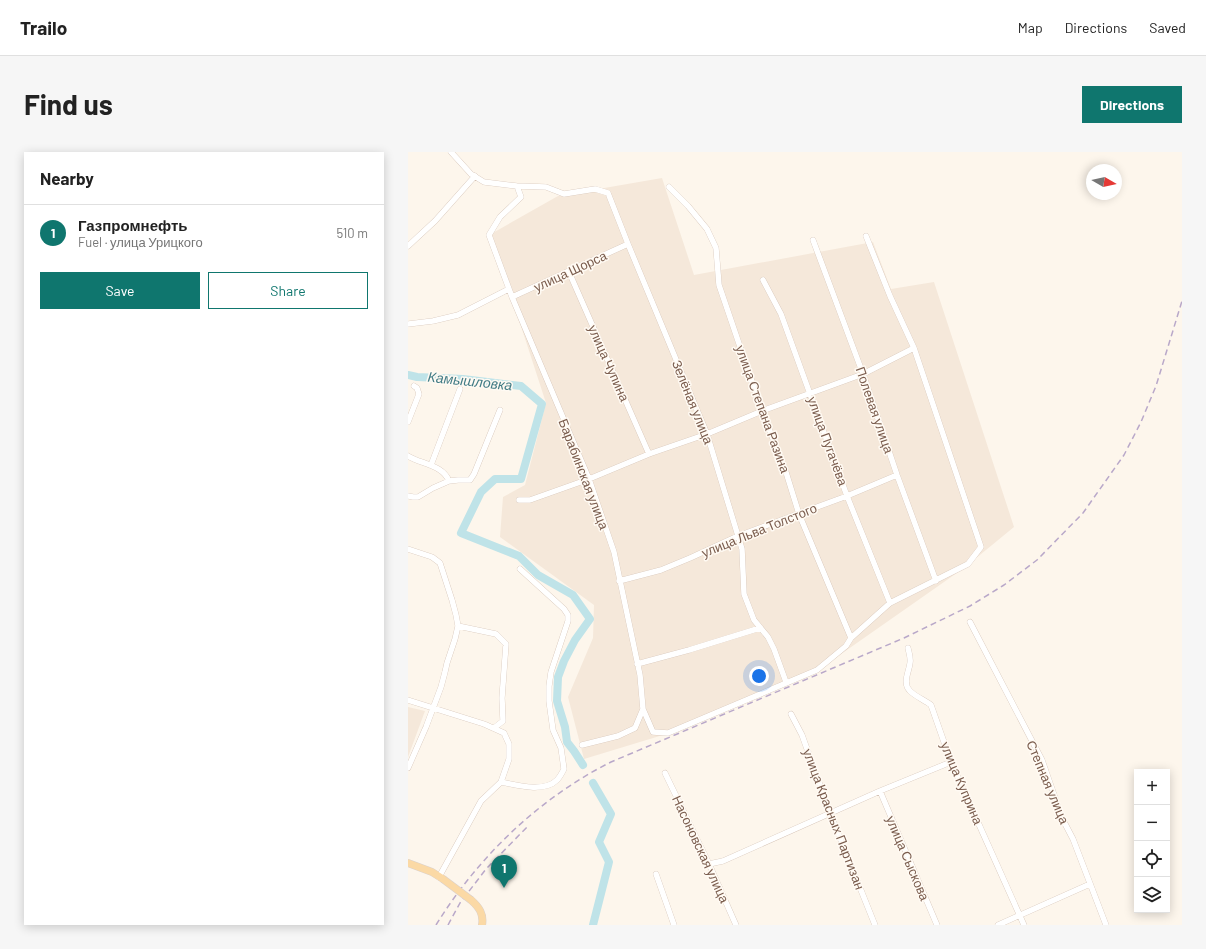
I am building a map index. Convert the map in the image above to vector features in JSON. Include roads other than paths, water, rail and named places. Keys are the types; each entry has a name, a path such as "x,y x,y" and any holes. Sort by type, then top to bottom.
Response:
{"main road":[{"path":"408,863 432,872 471,900 480,909 483,917 482,925"}],"street":[{"path":"451,152 471,174 484,182 517,186"},
{"path":"408,246 435,221 475,176"},
{"name":"Зелёная улица","path":"517,186 546,187 564,194 595,189 608,193 707,434 742,549 744,594 754,620 768,637 774,649 786,682"},
{"name":"Барабинская улица","path":"517,186 521,197 500,217 488,235 512,297 589,479 614,552 640,675 643,709 635,728 618,736 582,745"},
{"name":"улица Степана Разина","path":"669,187 688,206 707,229 716,248 719,285 762,411 785,468 799,514 851,638"},
{"path":"643,709 653,732 668,733 817,670 846,646 851,638 890,603 968,564 981,548 914,348 890,296 866,236"},
{"name":"Полевая улица","path":"813,240 863,374 897,475 936,581"},
{"name":"улица Щорса","path":"512,297 628,244"},
{"name":"улица Чупина","path":"569,272 649,454"},
{"name":"улица Пугачёва","path":"763,280 781,314 847,496 890,603"},
{"path":"408,324 433,321 458,315 509,289"},
{"path":"519,500 530,500 589,479 649,454 707,434 762,411 863,374 914,348"},
{"path":"408,422 419,394 417,388 414,386"},
{"path":"431,465 460,389"},
{"path":"408,496 418,497 432,488 449,481 470,480 474,474 500,410"},
{"path":"408,456 444,472 449,481"},
{"name":"улица Льва Толстого","path":"619,581 661,570 738,536 847,496 897,475"},
{"path":"408,549 437,560 440,563 443,568 458,626 447,663 446,672 426,727 408,768"},
{"path":"501,782 534,788 546,786 556,781 564,769 561,748 553,730 549,701 549,686 551,672 568,621 568,615 564,609 520,569"},
{"name":"Степная улица","path":"970,622 1042,760 1050,788 1062,818 1073,839 1106,925"},
{"path":"458,626 496,634 506,644 502,698 504,721 494,728"},
{"path":"637,664 760,628"},
{"name":"улица Куприна","path":"908,648 911,662 906,678 906,684 909,690 931,705 951,762 1024,925"},
{"path":"408,700 494,728 504,733 509,744 509,759 501,782 481,801 441,878"},
{"name":"улица Красных Партизан","path":"791,714 802,735 830,813 875,925"},
{"path":"709,864 723,861 880,791 951,762"},
{"name":"Насоновская улица","path":"665,773 709,864 736,925"},
{"name":"улица Сыскова","path":"880,791 937,925"},
{"path":"656,874 674,925"},
{"path":"998,925 1090,884"}],"waterway":[{"name":"Камышловка","path":"408,375 417,377 463,379 521,386 542,404 521,479 495,479 481,492 461,533 519,556 538,575 573,595 590,619 575,640 564,661 558,677 557,701 565,727 567,742 583,765"},
{"name":"Камышловка","path":"593,783 611,814 599,842 609,862 593,925"}],"railway":[{"path":"436,925 471,876 512,832 535,811 559,793 585,777 611,762 904,638 970,606 1004,585 1037,560 1083,513 1124,455 1141,422 1156,386 1182,301"},
{"path":"448,925 460,903 486,869 529,825"}],"place":[{"name":"Газпромнефть","path":"504,888"}]}
